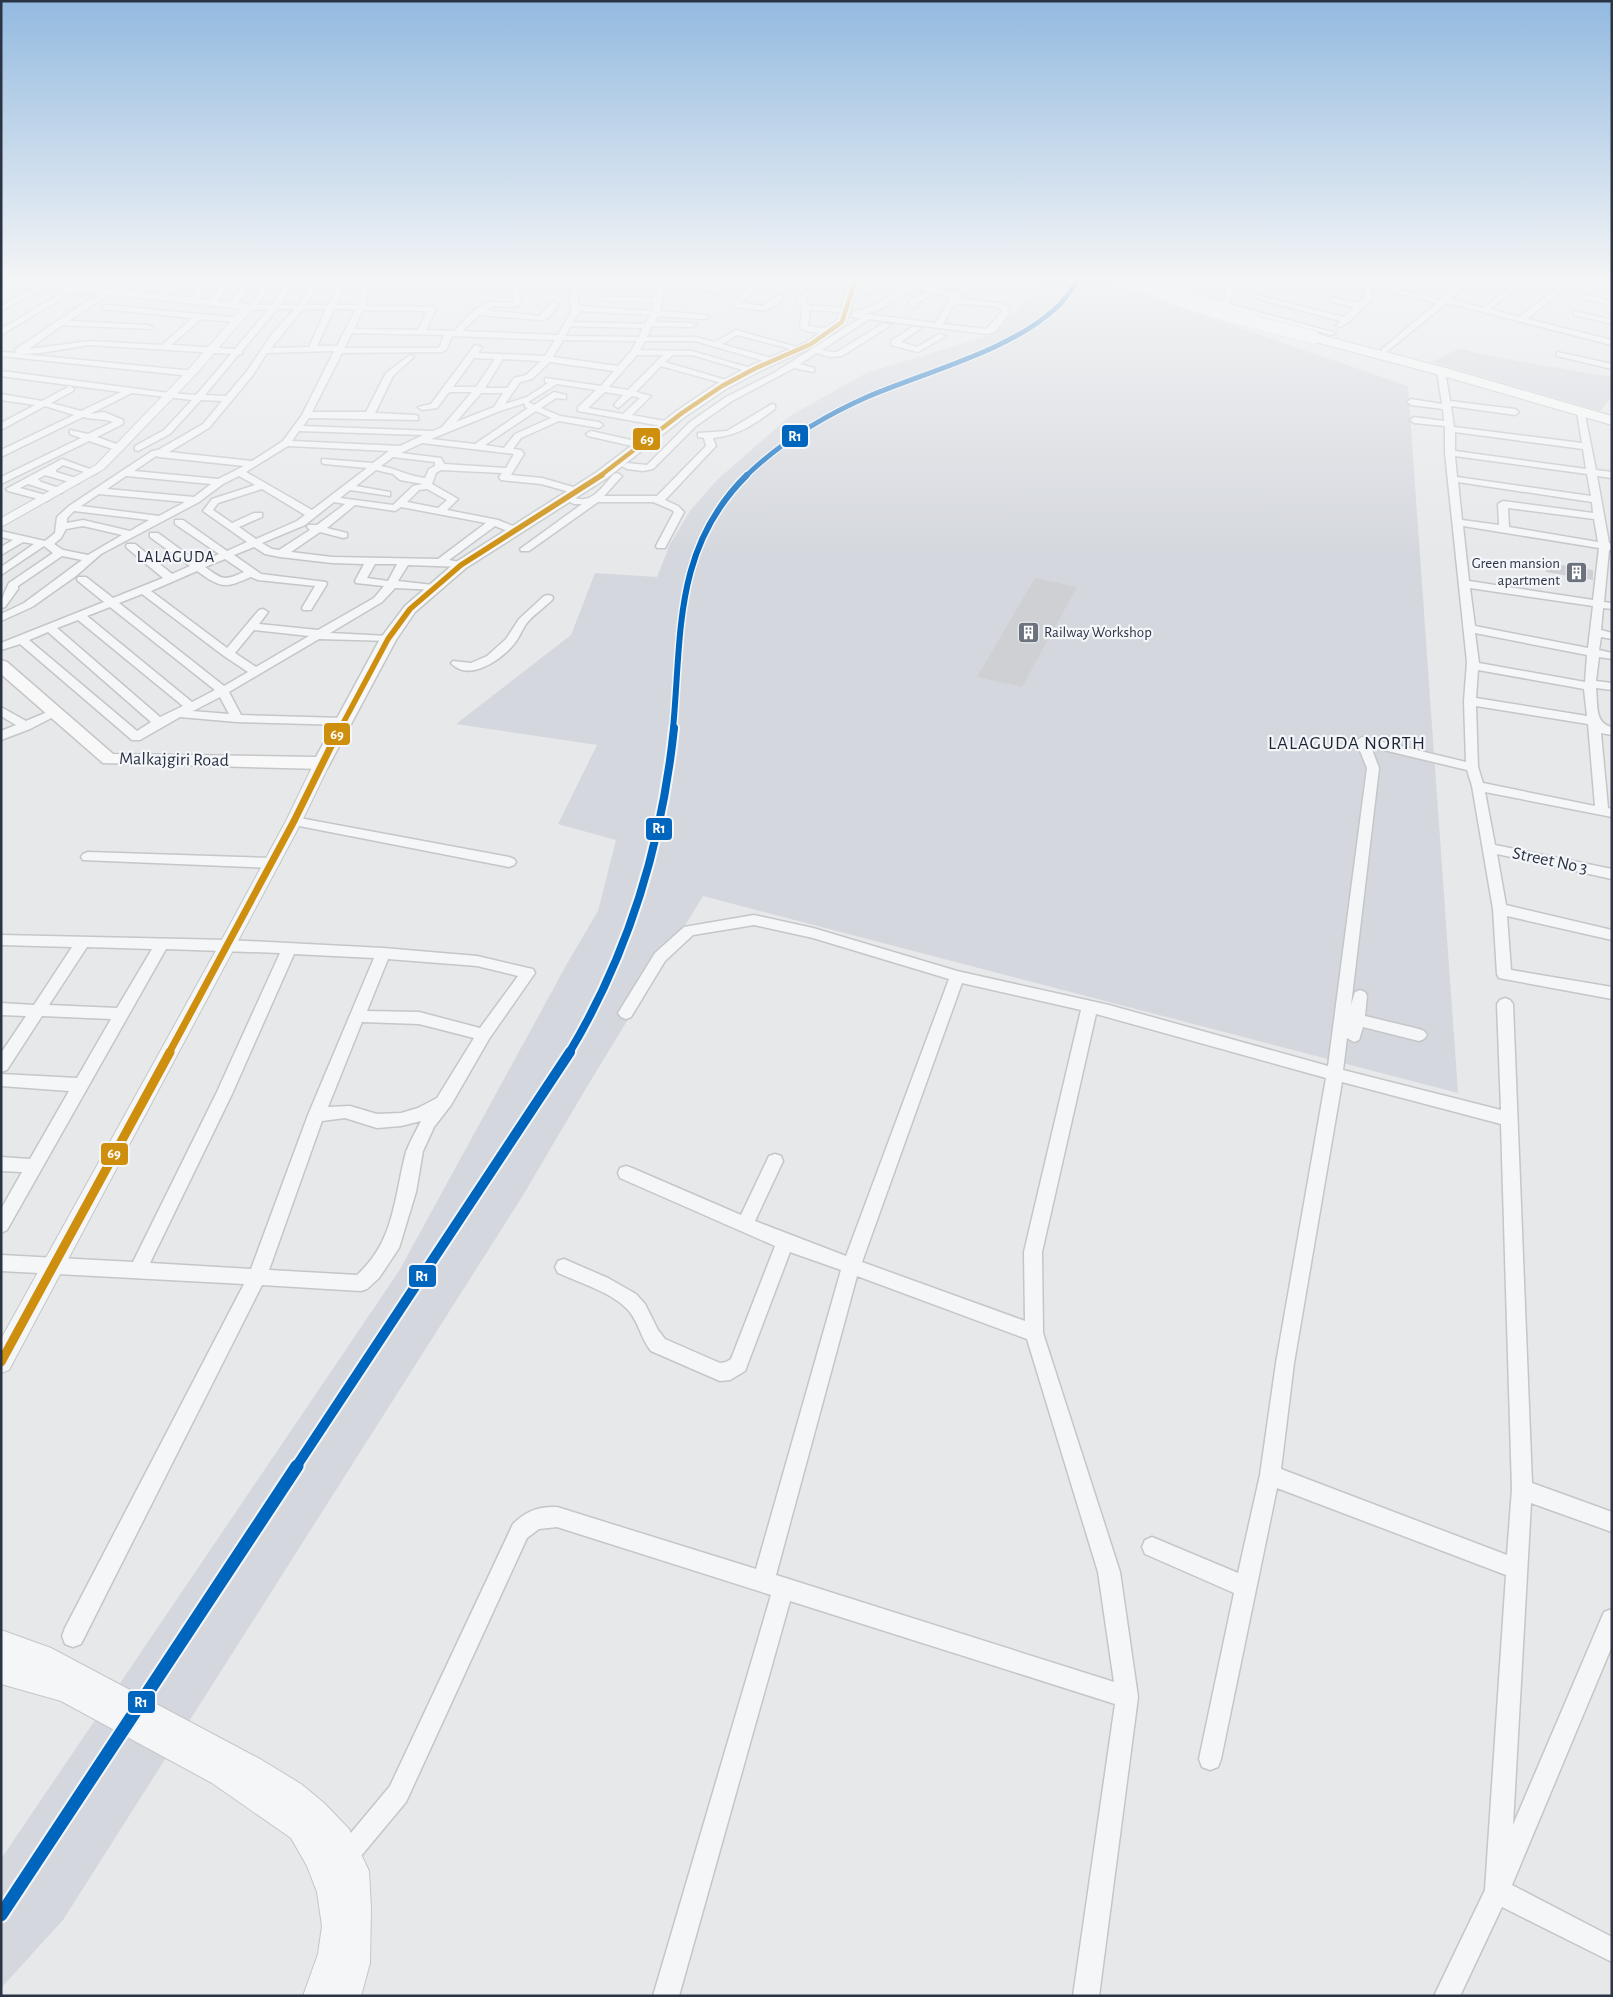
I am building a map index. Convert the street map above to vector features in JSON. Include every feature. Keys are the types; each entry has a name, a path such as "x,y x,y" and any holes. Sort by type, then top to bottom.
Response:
{"main road":[{"path":"1442,371 1611,416"},
{"path":"1451,371 1581,412 1611,416"},
{"path":"322,764 388,639 410,608 461,565 514,530 575,501 614,464 726,384 758,372"},
{"name":"Malkajgiri Road","path":"1,665 109,759 322,764"}],"street":[{"path":"1,427 46,404 84,371"},
{"path":"171,371 191,373"},
{"path":"138,448 167,432 221,371"},
{"path":"1,584 14,585 64,554 72,547 60,532 62,517 123,473 206,426 251,371"},
{"path":"1,618 28,605 72,574 90,558 130,534 196,500 220,482 254,464 286,443 306,415 330,371"},
{"path":"368,415 376,405 389,375 393,371"},
{"path":"405,433 423,406 433,407 461,371"},
{"path":"445,429 478,390 491,371"},
{"path":"529,377 535,371"},
{"path":"619,371 603,389 581,409 625,417 665,426 684,433 708,437 738,431 772,407"},
{"path":"618,405 650,371"},
{"path":"686,371 726,384"},
{"path":"627,466 650,467 684,433 729,398 783,371"},
{"path":"1441,371 1449,427 1450,452 1466,584 1468,628 1473,662 1470,701 1472,767 1478,786 1500,909 1504,974 1612,993"},
{"path":"758,372 775,376"},
{"path":"1,373 67,385 132,390 169,396 228,399"},
{"path":"1,523 96,469 122,446 191,373"},
{"path":"498,409 517,380 529,377 647,397 625,417"},
{"path":"1,647 143,590 301,523 310,514 391,454 445,429 530,399 556,381"},
{"path":"448,389 509,391"},
{"path":"1,454 132,390"},
{"path":"475,448 500,429 535,409 554,395 563,397"},
{"path":"1,397 46,404 92,417 104,415 120,422 1,480"},
{"path":"522,402 558,418 600,425"},
{"path":"1411,402 1515,412"},
{"path":"1478,786 1607,812 1597,761 1590,685 1597,603 1607,574 1608,547 1596,500 1581,412"},
{"path":"306,415 368,415 415,418"},
{"path":"506,451 518,436 558,418"},
{"path":"1,419 13,421"},
{"path":"1414,420 1449,427 1588,447"},
{"path":"297,428 435,433"},
{"path":"73,432 122,446 157,453 254,464"},
{"path":"592,434 641,445"},
{"path":"428,484 432,471 439,467 472,469 504,476 542,480 575,501 596,499 657,500 663,498 711,446 708,437"},
{"path":"419,440 519,454 504,476"},
{"path":"286,443 402,449"},
{"path":"1450,452 1612,475"},
{"path":"54,454 96,469"},
{"path":"391,454 438,460 440,462 439,467"},
{"path":"472,469 479,458"},
{"path":"325,461 373,467 398,473 404,478 428,484 453,499 431,518 418,516 424,508 400,504"},
{"path":"78,480 48,470 62,462 96,469"},
{"path":"61,490 30,479 46,472 78,480"},
{"path":"240,472 310,514"},
{"path":"123,473 220,482"},
{"path":"596,499 617,476"},
{"path":"1454,480 1596,500"},
{"path":"46,498 11,489 27,481 61,490"},
{"path":"330,499 394,508 416,488 428,484"},
{"path":"262,486 215,501 208,511 269,552 332,560 440,562 461,565"},
{"path":"347,487 387,494"},
{"path":"96,491 196,500"},
{"path":"657,500 675,508 679,512 661,546"},
{"path":"525,549 575,501"},
{"path":"280,554 317,530 352,503"},
{"path":"1504,530 1503,504 1600,517"},
{"path":"72,508 162,519"},
{"path":"440,511 494,522 514,530"},
{"path":"231,526 258,515"},
{"path":"179,522 258,577 322,584 307,608"},
{"path":"440,562 494,522"},
{"path":"1459,522 1608,547"},
{"path":"1,572 60,532 83,523 130,534"},
{"path":"301,523 317,530 343,536"},
{"path":"1,534 44,543 64,554 90,558"},
{"path":"154,535 222,583 231,582 252,573"},
{"path":"1,552 21,539"},
{"path":"131,546 170,578"},
{"path":"371,561 360,581 433,588"},
{"path":"21,639 136,737 158,722 223,691 378,600 391,585 404,562"},
{"path":"82,578 223,691 237,718"},
{"path":"1466,584 1612,606"},
{"path":"1,604 14,589 14,585"},
{"path":"143,590 228,654 256,672"},
{"path":"457,663 472,667 497,654 509,643 523,621 548,598"},
{"path":"228,654 263,612"},
{"path":"80,616 191,707"},
{"path":"250,626 320,635 388,639"},
{"path":"50,628 158,722"},
{"path":"1468,628 1612,656"},
{"path":"1594,632 1612,636"},
{"path":"1472,664 1590,685 1612,687"},
{"path":"1470,701 1593,721 1600,729 1612,731"},
{"path":"1,711 26,726"},
{"path":"1,736 57,712"},
{"path":"178,713 237,718 343,722"},
{"path":"1210,1759 1270,1475 1284,1363 1336,1074 1350,1017 1373,768 1362,741 1472,767"},
{"path":"1597,761 1612,764"},
{"path":"1,1362 228,945 322,764"},
{"path":"294,821 509,862"},
{"name":"Street No 3","path":"1488,848 1612,874"},
{"path":"88,857 272,863"},
{"path":"1500,909 1612,935"},
{"path":"626,1013 660,958 689,931 739,921 754,920 813,933 957,976 1090,1006 1508,1120"},
{"path":"1,940 228,945 384,953 477,961 528,973 484,1036 445,1100 428,1123 416,1151 407,1192 390,1248 361,1283 1,1263"},
{"path":"1,1066 82,942"},
{"path":"1,1225 162,943"},
{"path":"138,1270 224,1094 289,948"},
{"path":"74,1636 257,1277 316,1115 384,953"},
{"path":"666,1996 773,1586 851,1267 957,976"},
{"path":"1354,1036 1350,1017 1360,996"},
{"path":"1497,1892 1522,1489 1505,1004"},
{"path":"1086,1996 1127,1697 1109,1572 1034,1333 1033,1252 1090,1006"},
{"path":"1,1010 122,1014"},
{"path":"356,1016 419,1018 484,1036"},
{"path":"1350,1017 1419,1035"},
{"path":"1,1080 81,1085"},
{"path":"316,1115 334,1112 355,1113 376,1122 402,1119 425,1114 445,1100"},
{"path":"745,1224 775,1161"},
{"path":"1,1164 34,1166"},
{"path":"626,1173 786,1242 1034,1333"},
{"path":"564,1267 629,1299 638,1308 652,1340 658,1344 720,1372 730,1371 738,1365 786,1242"},
{"path":"1270,1475 1517,1569"},
{"path":"1522,1489 1612,1522"},
{"path":"319,1996 334,1954 337,1926 332,1892 334,1863 353,1848 398,1794 520,1531 530,1521 544,1516 557,1517 1127,1697"},
{"path":"1152,1547 1246,1587"},
{"path":"1447,1996 1497,1892 1612,1620"},
{"path":"1,1644 41,1658 71,1683 228,1767 300,1828 334,1863 354,1871 356,1909 354,1963 345,1996"},
{"path":"1,1670 71,1683"},
{"path":"1497,1892 1612,1950"}],"shaded area":[{"path":"872,371 1365,371 1408,386 1458,1093 703,896 522,1197 63,1920 1,1988 1,1859 399,1271 568,962 598,911 616,840 558,824 597,745 456,724 571,635 595,573 657,577 670,544 690,511 717,480 790,416"},
{"path":"1464,371 1578,371 1612,377 1612,397 1600,411"}],"building":[{"name":"Green mansion apartment","path":"1548,563 1593,570 1593,580 1546,572"},
{"name":"Railway Workshop","path":"1035,578 1077,587 1022,687 977,677"}],"transit line":[{"name":"69","path":"1,1362 228,945 388,639 410,609 461,565 602,475 682,413 722,386 750,371"},
{"name":"R1","path":"1,1915 555,1076 604,987 638,903 662,815 670,762 681,628 687,583 692,562 710,520 739,483 771,453 789,440 847,406 931,371"}],"place":[{"name":"Green mansion apartment","path":"1576,572"},
{"name":"Railway Workshop","path":"1028,632"}],"district":[{"name":"LALAGUDA","path":"176,557"},
{"name":"LALAGUDA NORTH","path":"1347,743"}]}
